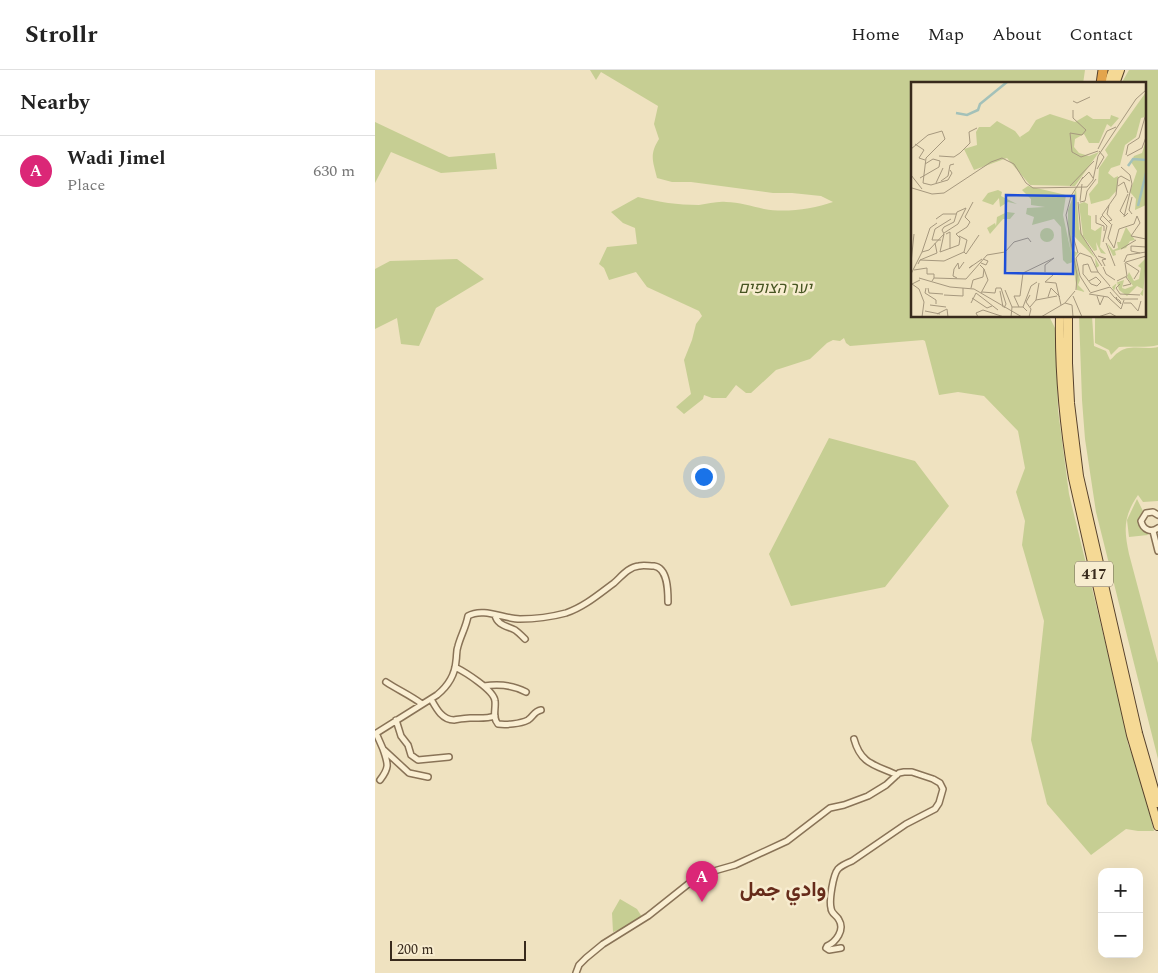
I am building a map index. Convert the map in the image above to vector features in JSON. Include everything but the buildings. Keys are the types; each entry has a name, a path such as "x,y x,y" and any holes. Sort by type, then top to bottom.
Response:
{"main road":[{"path":"1109,82 1113,70"},
{"path":"1116,82 1120,70"},
{"name":"417","path":"1060,318 1066,437 1073,478 1131,735 1158,826"},
{"name":"417","path":"1068,318 1070,395 1079,476 1138,733 1158,803"}],"street":[{"path":"1158,515 1150,512 1142,518 1142,524 1145,528 1155,529 1158,551"},
{"path":"380,780 387,772 388,766 376,734 431,699 446,687 452,678 457,647 466,628 468,616 479,612 519,619 557,616 586,603 632,568 639,565 656,566 660,569 667,586 668,602"},
{"path":"495,615 500,623 516,630 525,639"},
{"path":"455,667 483,686 494,697 495,716 498,724 505,725 526,721 536,711 541,710"},
{"path":"386,682 399,691 408,693 422,704"},
{"path":"483,686 506,686 519,688 526,692"},
{"path":"431,699 437,710 453,720 463,718 487,719 495,716"},
{"path":"397,720 401,736 408,745 411,755 418,760 449,756"},
{"path":"854,739 862,757 871,765 897,775"},
{"path":"383,749 409,773 427,776"},
{"path":"576,973 585,958 647,916 692,881 707,873 735,865 787,841 830,808 868,796 904,772 912,772 940,783 943,789 942,796 935,809 906,824 836,871 830,906 832,913 841,922 841,927 836,940 826,948 829,950 841,948"}],"green space":[{"name":"יער הצופים","path":"590,70 1085,70 1083,82 911,82 911,318 1050,318 1056,330 1058,410 1069,494 1119,699 1128,744 1139,774 1154,831 1126,829 1091,855 1047,804 1031,740 1044,621 1022,545 1025,521 1016,492 1025,468 1018,431 984,396 958,392 939,395 925,341 850,346 844,338 840,341 833,340 827,343 810,359 776,370 751,393 746,393 736,385 726,398 712,398 704,395 703,399 684,414 676,407 691,394 684,360 696,324 702,316 699,311 647,287 636,272 609,280 604,268 599,264 607,247 637,244 635,228 623,223 611,212 638,197 661,202 699,205 731,202 781,211 817,207 833,202 821,196 773,193 691,182 672,182 657,178 653,154 659,139 654,124 658,106 601,72 596,80"},
{"path":"1129,70 1158,70 1158,345 1119,347 1111,355 1109,350 1095,343 1095,318 1145,318 1145,82 1122,82"},
{"path":"375,122 449,157 495,153 497,169 441,173 391,152 375,183"},
{"path":"457,259 484,279 436,308 419,346 401,344 397,318 375,329 375,269 390,261"},
{"path":"1079,318 1092,318 1094,346 1106,351 1110,360 1128,348 1158,347 1158,501 1143,502 1138,495 1127,517 1126,538 1158,663 1158,759 1096,512 1085,439"},
{"path":"829,438 915,461 949,506 885,587 791,606 769,554"},
{"path":"1137,499 1143,511 1139,523 1148,535 1129,537 1127,520"},
{"path":"620,899 637,909 642,917 624,928 613,932 612,913"}],"place":[{"name":"Wadi Jimel","path":"702,902"}],"district":[{"name":"وادي جمل","path":"783,889"}]}
